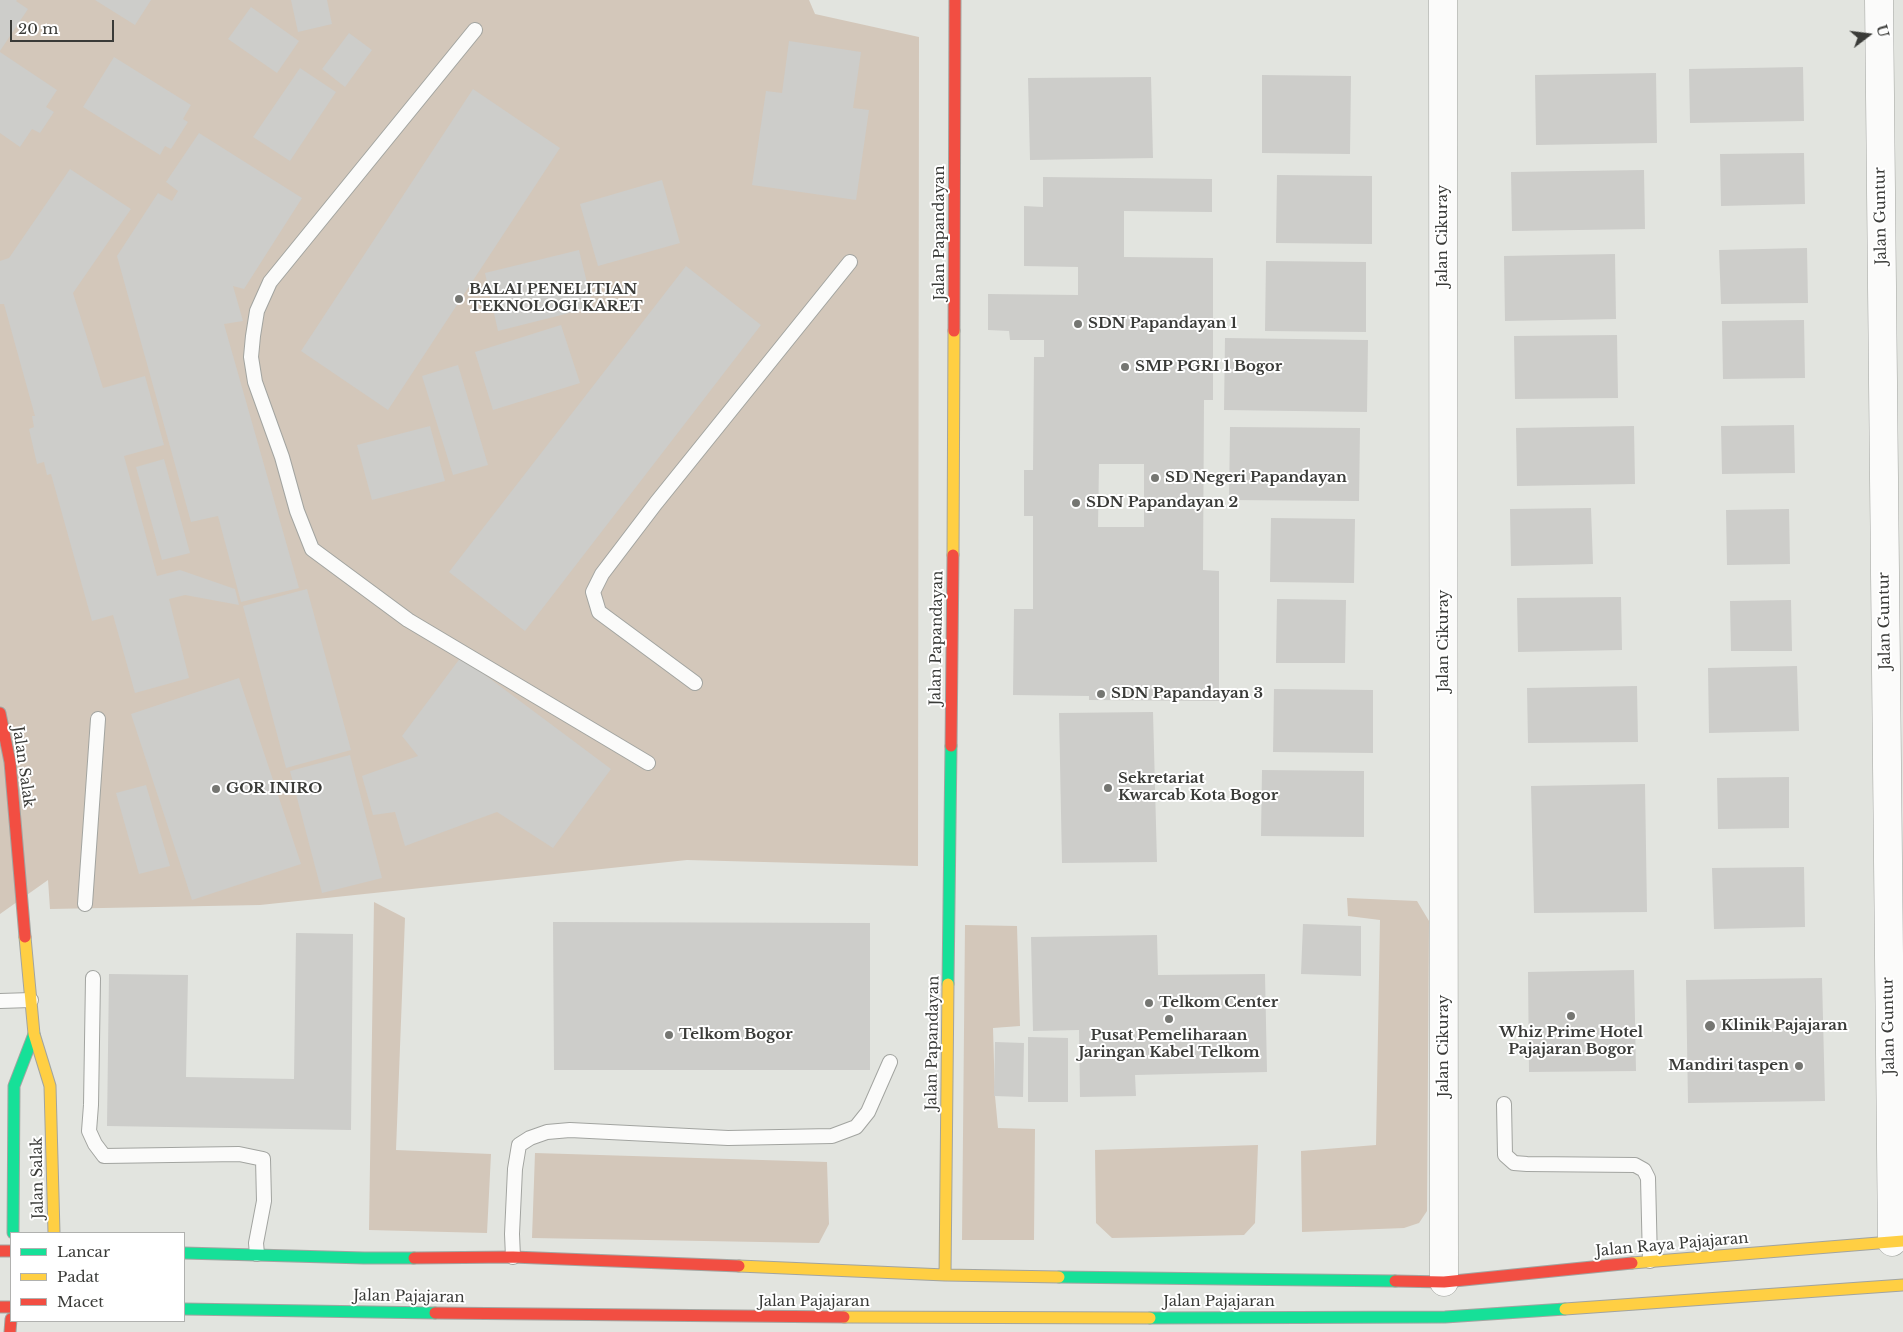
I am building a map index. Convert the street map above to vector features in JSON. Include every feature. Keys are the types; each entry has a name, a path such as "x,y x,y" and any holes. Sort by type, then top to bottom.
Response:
{"main road":[{"name":"Jalan Papandayan","path":"945,1275 954,504 955,0"},
{"name":"Jalan Salak","path":"0,713 10,762 34,1034 50,1086 54,1232"},
{"name":"Jalan Salak","path":"13,1232 14,1086 34,1034"},
{"name":"Jalan Raya Pajajaran","path":"1444,1299 1650,1261 1898,1242"},
{"name":"Jalan Pajajaran","path":"185,1253 364,1258 513,1258 945,1275 1444,1299"},
{"path":"1444,1299 1903,1284"},
{"name":"Jalan Pajajaran","path":"185,1309 591,1315 1006,1325 1444,1299"}],"street":[{"name":"Jalan Cikuray","path":"1443,0 1444,1299"},
{"name":"Jalan Guntur","path":"1879,0 1898,1242"}],"lane":[{"path":"475,30 270,282 257,311 253,336 251,357 255,382 282,457 297,511 312,549 408,620 648,763"},
{"path":"695,683 599,612 593,592 602,574 656,503 850,262"},
{"path":"85,904 98,718"},
{"path":"93,978 89,1131 95,1144 104,1156 238,1154 263,1159 264,1201 256,1243 257,1254"},
{"path":"0,1001 31,1000"},
{"path":"513,1258 512,1234 515,1169 519,1145 530,1138 547,1132 570,1130 728,1138 832,1136 856,1126 868,1112 890,1062"},
{"path":"1504,1104 1505,1154 1514,1163 1635,1166 1644,1170 1648,1178 1650,1261"}],"shaded area":[{"name":"BALAI PENELITIAN TEKNOLOGI KARET","path":"0,0 809,0 815,14 919,37 918,866 687,860 260,905 50,909 48,880 0,914"},
{"path":"1347,898 1417,901 1429,921 1427,1211 1419,1223 1404,1228 1302,1232 1301,1151 1376,1145 1380,920 1348,916"},
{"path":"374,902 405,918 396,1150 491,1154 487,1233 369,1230"},
{"path":"965,925 1017,926 1020,1026 993,1028 995,1096 998,1128 1035,1129 1034,1240 962,1240"},
{"path":"1258,1145 1255,1223 1244,1235 1112,1238 1096,1223 1095,1150"},
{"path":"535,1153 827,1162 829,1224 819,1243 532,1238"}],"building":[{"path":"0,0 17,0 28,9 0,51"},
{"path":"95,0 151,0 135,25"},
{"path":"291,0 327,0 332,24 298,32"},
{"path":"251,7 299,41 277,73 228,39"},
{"path":"349,33 372,50 345,87 322,69"},
{"path":"789,41 861,52 853,108 869,110 856,200 752,185 766,91 782,93"},
{"path":"0,52 57,90 46,107 54,112 40,133 32,129 20,147 0,133"},
{"path":"114,57 191,105 183,119 188,122 171,149 165,146 160,155 83,107"},
{"path":"1803,67 1804,121 1690,123 1689,69"},
{"path":"300,68 336,92 290,161 253,137"},
{"path":"1656,73 1657,143 1536,145 1535,75"},
{"path":"1262,75 1351,76 1350,154 1262,153"},
{"path":"1151,77 1153,158 1030,160 1028,78"},
{"path":"473,89 560,148 388,410 301,351"},
{"path":"199,133 302,198 244,289 233,286 243,321 224,324 299,588 241,602 218,516 191,522 117,256 158,193 172,201 178,191 166,182"},
{"path":"1804,153 1805,204 1721,206 1720,154"},
{"path":"70,169 131,209 73,293 103,388 145,376 164,445 124,456 157,576 180,570 235,589 239,605 185,595 169,599 189,678 135,693 113,615 92,621 51,474 47,475 44,462 37,464 29,429 34,427 32,416 35,416 4,304 0,304 0,261 9,258"},
{"path":"1644,170 1645,229 1512,231 1511,172"},
{"path":"1277,175 1372,176 1372,244 1276,243"},
{"path":"1043,177 1212,179 1212,212 1124,211 1124,257 1213,258 1213,400 1204,400 1203,570 1219,571 1219,701 1089,700 1089,696 1013,695 1014,609 1033,609 1033,516 1024,516 1024,470 1033,470 1034,357 1044,357 1044,340 1010,340 1009,331 988,330 988,294 1078,295 1078,267 1024,266 1024,206 1043,207","holes":["1099,464 1144,464 1144,527 1098,527"]},
{"path":"662,180 680,243 598,266 580,204"},
{"path":"1807,248 1808,303 1721,304 1719,250"},
{"path":"579,250 593,307 498,331 485,273"},
{"path":"1615,254 1616,319 1505,321 1504,256"},
{"path":"1266,261 1366,262 1366,332 1265,331"},
{"path":"686,266 761,325 525,631 449,572"},
{"path":"1804,320 1805,378 1723,379 1722,321"},
{"path":"561,325 580,383 493,410 475,352"},
{"path":"1617,335 1618,398 1515,399 1514,336"},
{"path":"1225,338 1368,340 1367,412 1224,410"},
{"path":"458,365 488,465 453,475 422,376"},
{"path":"1794,425 1795,473 1722,474 1721,426"},
{"path":"430,426 445,481 372,500 357,445"},
{"path":"1634,426 1635,484 1517,486 1516,428"},
{"path":"1230,427 1360,428 1359,501 1229,500"},
{"path":"164,459 190,553 162,560 136,467"},
{"path":"1591,508 1593,564 1511,566 1510,509"},
{"path":"1789,509 1790,564 1727,565 1726,510"},
{"path":"1271,518 1355,519 1354,583 1270,582"},
{"path":"307,589 351,750 286,768 243,606"},
{"path":"1621,597 1622,650 1518,652 1517,598"},
{"path":"1277,599 1346,600 1345,663 1276,663"},
{"path":"1791,600 1792,651 1731,651 1730,601"},
{"path":"461,657 611,769 553,848 497,812 405,846 395,812 373,815 362,776 418,756 402,736"},
{"path":"1797,666 1799,731 1709,733 1708,668"},
{"name":"GOR INIRO","path":"239,678 301,864 192,900 131,714"},
{"path":"1637,686 1638,742 1528,743 1527,688"},
{"path":"1274,689 1373,690 1373,753 1273,752"},
{"name":"Sekretariat Kwarcab Kota Bogor","path":"1153,712 1157,862 1062,863 1059,713"},
{"path":"350,755 382,878 322,893 290,771"},
{"path":"1262,770 1364,771 1364,837 1261,836"},
{"path":"1789,777 1789,828 1718,829 1717,778"},
{"path":"1645,784 1647,912 1534,913 1531,786"},
{"path":"146,785 170,866 139,874 116,793"},
{"path":"1804,867 1805,927 1714,929 1712,868"},
{"path":"553,922 870,923 870,1070 554,1070"},
{"path":"1303,924 1361,926 1361,976 1301,974"},
{"path":"296,933 353,934 351,1130 107,1126 109,974 188,975 186,1077 294,1079"},
{"name":"Telkom Center","path":"1157,935 1158,975 1265,974 1267,1072 1135,1075 1136,1096 1080,1097 1079,1030 1033,1031 1031,937"},
{"path":"1634,970 1636,1071 1529,1072 1528,972"},
{"path":"1822,978 1825,1101 1688,1103 1686,980"},
{"path":"1028,1037 1068,1038 1068,1102 1028,1102"},
{"path":"995,1042 1024,1043 1023,1097 994,1096"}],"traffic: fast":[{"path":"948,984 951,746"},
{"path":"13,1232 14,1086 34,1034"},
{"path":"185,1253 414,1258"},
{"path":"1059,1277 1395,1281"},
{"path":"185,1309 435,1313"},
{"path":"1150,1318 1445,1317 1565,1309"}],"traffic: slow":[{"path":"953,555 954,331"},
{"path":"25,937 34,1034 50,1086 54,1232"},
{"path":"945,1275 948,984"},
{"path":"1632,1263 1903,1241"},
{"path":"739,1266 945,1275 1059,1277"},
{"path":"1565,1309 1903,1285"},
{"path":"844,1317 1150,1318"}],"traffic: jam":[{"path":"954,331 955,0"},
{"path":"951,746 953,555"},
{"path":"0,713 10,762 25,937"},
{"path":"0,1251 10,1251"},
{"path":"414,1258 513,1257 739,1266"},
{"path":"1395,1281 1444,1282 1632,1263"},
{"path":"0,1307 10,1307"},
{"path":"435,1313 844,1317"},
{"path":"10,1332 11,1322"}],"place":[{"name":"BALAI PENELITIAN TEKNOLOGI KARET","path":"459,299"},
{"name":"SDN Papandayan 1","path":"1078,324"},
{"name":"SMP PGRI 1 Bogor","path":"1125,367"},
{"name":"SD Negeri Papandayan","path":"1155,478"},
{"name":"SDN Papandayan 2","path":"1076,503"},
{"name":"SDN Papandayan 3","path":"1101,694"},
{"name":"Sekretariat Kwarcab Kota Bogor","path":"1108,788"},
{"name":"GOR INIRO","path":"216,789"},
{"name":"Telkom Center","path":"1149,1003"},
{"name":"Whiz Prime Hotel Pajajaran Bogor","path":"1571,1016"},
{"name":"Pusat Pemeliharaan Jaringan Kabel Telkom","path":"1169,1019"},
{"name":"Klinik Pajajaran","path":"1710,1026"},
{"name":"Telkom Bogor","path":"669,1035"},
{"name":"Mandiri taspen","path":"1799,1066"}]}
